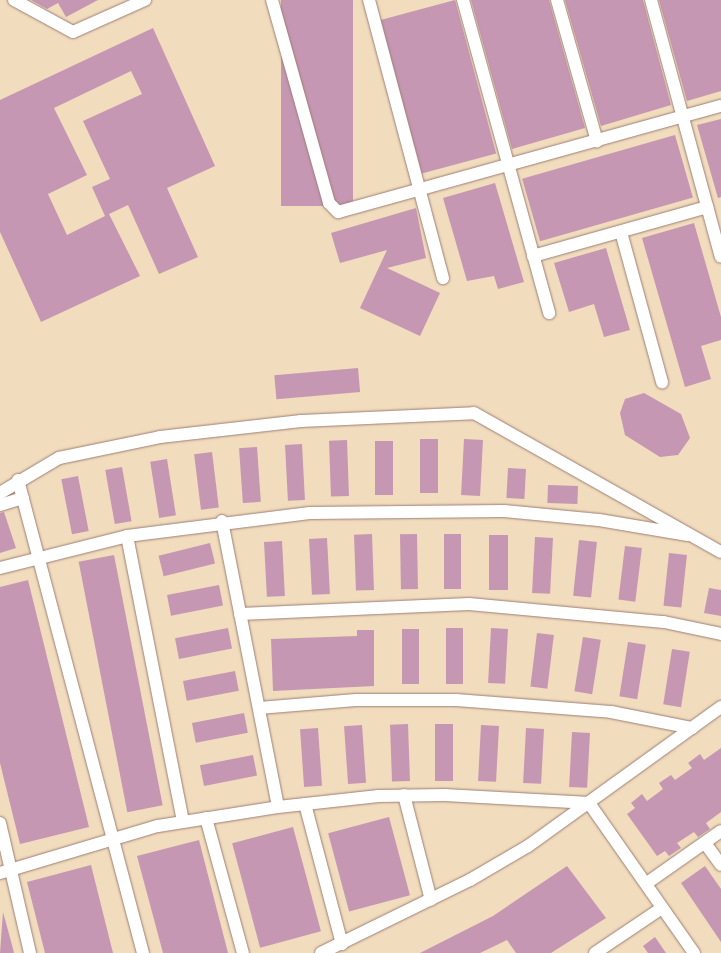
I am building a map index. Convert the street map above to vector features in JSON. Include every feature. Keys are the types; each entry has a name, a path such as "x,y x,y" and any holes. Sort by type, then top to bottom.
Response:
{"street":[{"path":"14,0 73,32 145,0"},
{"path":"272,0 331,208 342,211 721,106"},
{"path":"370,0 444,278"},
{"path":"463,0 548,313"},
{"path":"557,0 597,141"},
{"path":"651,0 721,257"},
{"path":"533,256 707,207"},
{"path":"622,232 662,382"},
{"path":"0,493 18,480 59,458 201,431 301,421 474,413 698,536 721,552"},
{"path":"18,480 142,953"},
{"path":"0,505 23,498"},
{"path":"0,568 38,556 127,536 222,521 310,513 504,511 598,520 698,536"},
{"path":"222,521 278,807"},
{"path":"127,536 183,822"},
{"path":"240,614 469,604 664,622 721,634"},
{"path":"259,708 356,700 456,700 611,712 692,728"},
{"path":"321,953 431,900 528,846 721,707"},
{"path":"5,871 113,838 183,822 278,807 404,796 589,803"},
{"path":"404,796 431,900"},
{"path":"589,803 694,953"},
{"path":"305,804 342,944"},
{"path":"206,818 243,953"},
{"path":"0,823 5,871 30,953"},
{"path":"646,883 721,831"},
{"path":"705,842 721,865"},
{"path":"595,953 662,908"}],"building":[{"path":"31,0 98,0 66,17 58,3 47,9"},
{"path":"281,0 353,0 353,206 281,206"},
{"path":"455,0 496,154 422,174 381,20"},
{"path":"471,0 549,0 585,128 512,149"},
{"path":"565,0 643,0 671,105 601,126"},
{"path":"659,0 721,0 721,91 687,101"},
{"path":"153,28 215,166 167,188 198,257 159,274 128,205 109,214 140,276 41,322 0,232 0,100","holes":["131,71 142,94 83,121 110,179 92,187 105,216 67,235 48,194 87,175 54,108"]},
{"path":"721,119 721,197 718,198 697,125"},
{"path":"675,135 693,197 540,241 522,179"},
{"path":"495,183 524,282 498,289 494,276 467,281 443,198"},
{"path":"416,208 426,258 387,268 440,293 420,336 360,308 387,250 340,263 331,233"},
{"path":"694,223 721,317 721,340 701,346 711,379 685,387 642,238"},
{"path":"606,248 630,330 604,337 594,304 569,312 554,263"},
{"path":"358,368 360,392 276,399 274,375"},
{"path":"644,393 681,414 690,438 678,455 660,457 625,435 620,413 625,399"},
{"path":"420,439 438,439 438,493 420,493"},
{"path":"464,439 483,440 480,496 461,495"},
{"path":"347,440 349,496 331,497 329,441"},
{"path":"375,441 393,441 393,495 375,495"},
{"path":"302,444 305,500 288,501 285,445"},
{"path":"257,447 261,502 243,503 239,448"},
{"path":"212,452 219,508 201,510 194,454"},
{"path":"167,459 176,515 159,518 150,462"},
{"path":"122,467 132,521 115,524 105,470"},
{"path":"508,468 526,469 524,499 506,498"},
{"path":"78,476 89,531 72,534 61,479"},
{"path":"548,485 578,486 577,504 547,503"},
{"path":"4,512 16,548 0,553 0,513"},
{"path":"372,534 374,590 356,591 354,535"},
{"path":"400,534 417,534 418,589 401,589"},
{"path":"444,534 461,534 461,589 444,589"},
{"path":"489,535 508,535 508,590 489,590"},
{"path":"535,537 553,538 550,594 532,593"},
{"path":"327,538 330,594 312,595 309,539"},
{"path":"579,540 597,542 591,598 573,596"},
{"path":"282,541 285,596 267,597 264,542"},
{"path":"210,543 215,563 164,576 159,556"},
{"path":"625,546 642,548 635,602 618,600"},
{"path":"669,553 687,555 681,608 663,606"},
{"path":"114,555 163,805 127,812 79,562"},
{"path":"28,580 89,827 20,844 0,763 0,587"},
{"path":"219,585 223,606 171,616 167,595"},
{"path":"709,588 721,590 721,616 704,613"},
{"path":"228,628 232,649 179,659 175,638"},
{"path":"446,628 463,628 463,684 446,684"},
{"path":"491,628 508,629 505,684 488,683"},
{"path":"402,629 419,629 419,684 402,684"},
{"path":"357,630 374,630 374,686 273,691 271,639 357,636"},
{"path":"537,633 554,635 547,689 530,687"},
{"path":"583,637 601,640 592,694 574,691"},
{"path":"628,642 646,645 637,699 619,696"},
{"path":"672,649 690,652 681,707 663,704"},
{"path":"235,671 239,691 187,701 183,681"},
{"path":"244,713 248,733 196,743 192,723"},
{"path":"408,724 410,781 392,782 390,725"},
{"path":"435,724 453,724 453,781 435,781"},
{"path":"362,725 366,783 348,784 344,726"},
{"path":"481,725 499,726 496,782 478,781"},
{"path":"318,728 322,786 304,787 300,729"},
{"path":"526,728 544,729 541,784 523,783"},
{"path":"572,732 590,733 587,788 569,787"},
{"path":"721,748 721,812 706,823 710,829 698,837 694,832 677,843 681,848 669,856 665,851 657,856 627,814 635,808 631,803 642,794 647,801 663,789 659,783 671,775 675,780 692,768 688,763 700,754 704,760"},
{"path":"253,755 257,776 204,786 200,765"},
{"path":"389,817 410,895 349,912 328,833"},
{"path":"293,827 321,931 260,948 232,843"},
{"path":"199,840 228,953 163,953 137,856"},
{"path":"91,865 113,953 45,953 27,882"},
{"path":"567,866 606,918 551,953 516,953 507,940 480,953 420,953 493,916"},
{"path":"705,866 721,889 721,942 681,883"},
{"path":"3,912 12,945 14,953 0,953"},
{"path":"655,937 666,953 648,953 643,946"}]}
